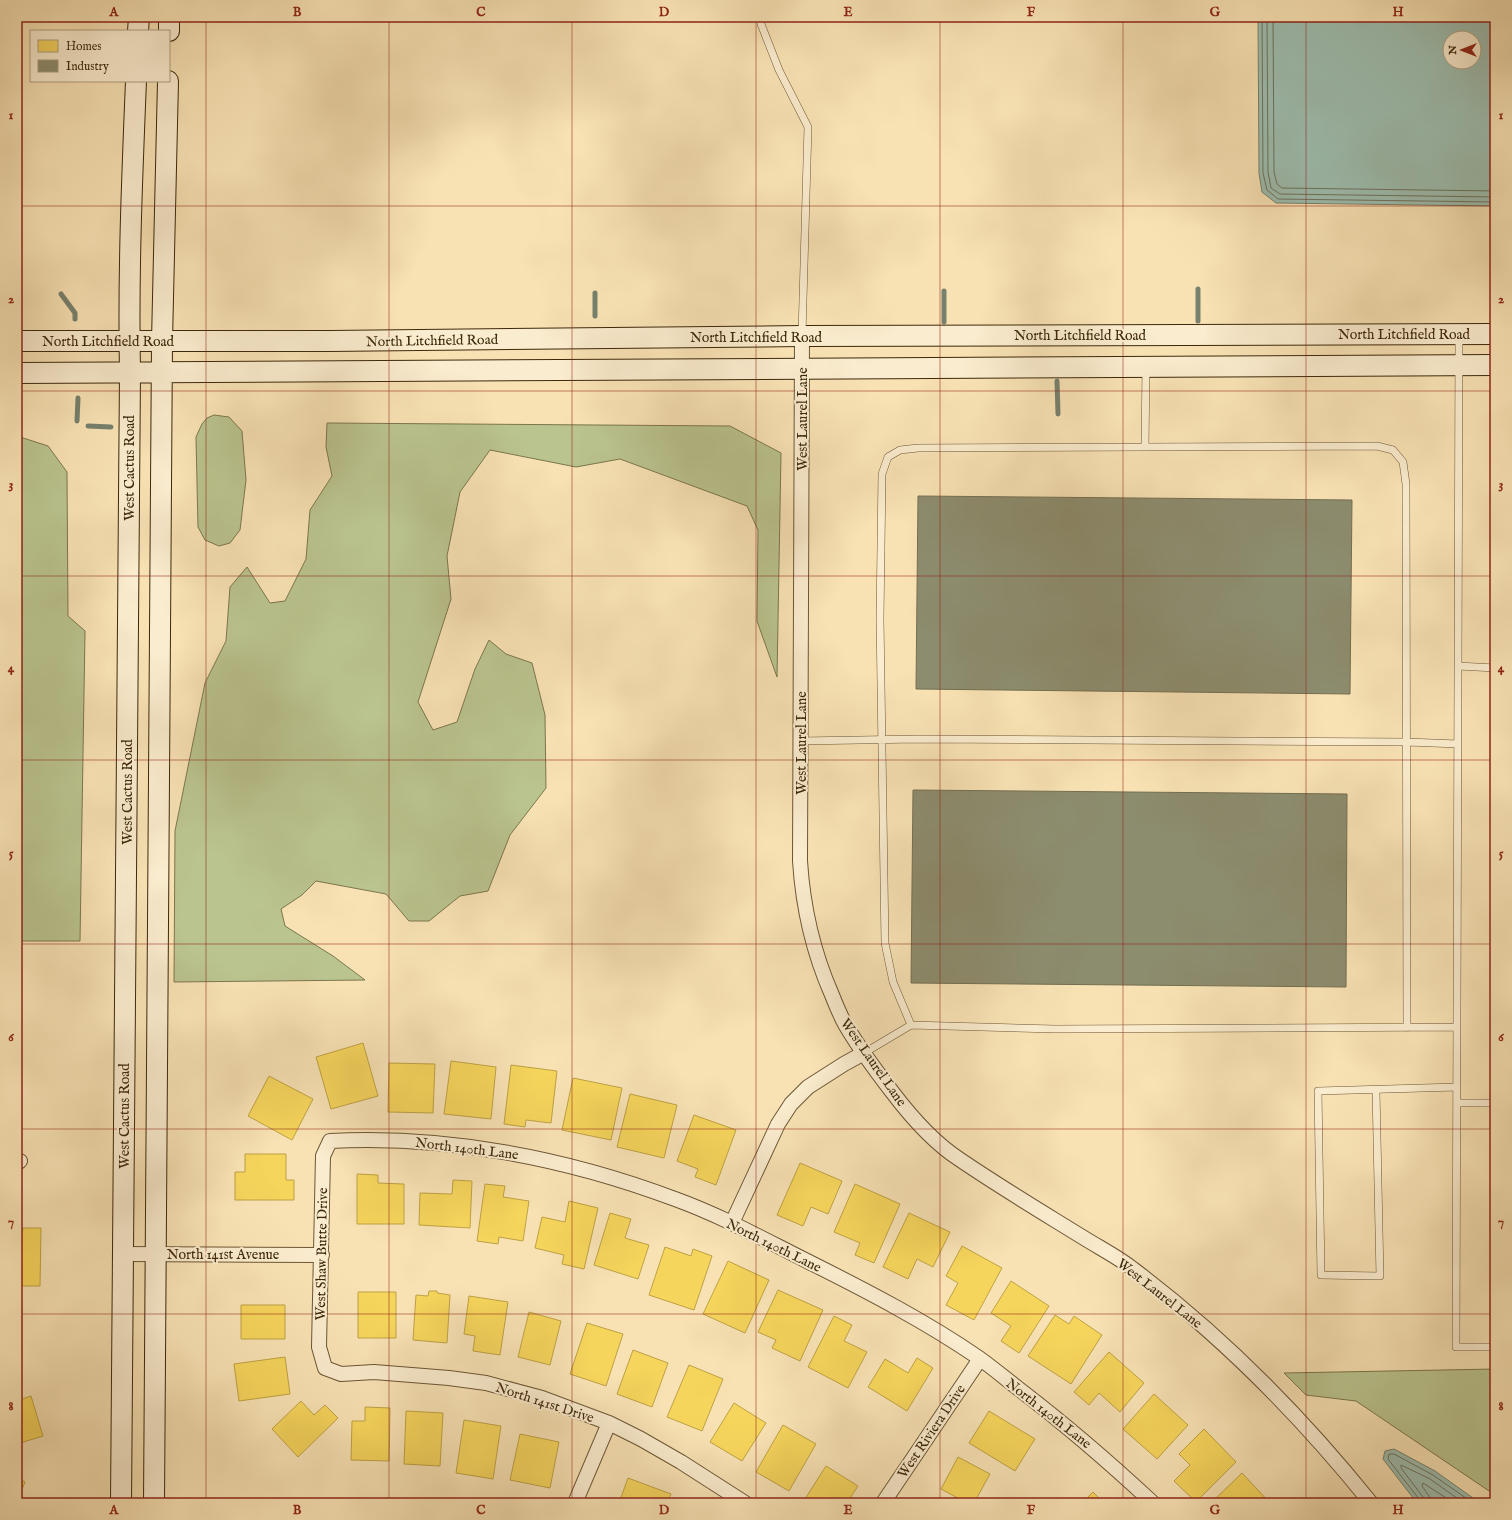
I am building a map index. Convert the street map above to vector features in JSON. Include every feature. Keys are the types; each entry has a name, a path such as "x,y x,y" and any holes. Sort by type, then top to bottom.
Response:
{"main road":[{"path":"138,30 139,17"},
{"path":"169,17 169,30"},
{"name":"West Cactus Road","path":"121,1503 130,341 132,178 136,82"},
{"path":"154,1503 162,341 168,82"},
{"name":"North Litchfield Road","path":"17,341 330,341 802,336 1495,334"},
{"path":"17,373 1495,365"}],"street":[{"name":"West Laurel Lane","path":"802,336 800,861 809,930 817,958 837,1008 864,1054 917,1124 957,1158 1131,1268 1212,1334 1256,1375 1299,1420 1342,1467 1371,1503"},
{"path":"732,1223 778,1124 791,1104 808,1087 844,1064 864,1054"},
{"name":"North 140th Lane","path":"330,1141 366,1140 446,1143 523,1155 558,1163 637,1186 676,1199 732,1223 875,1295 928,1325 980,1359 1093,1448 1153,1503"},
{"name":"West Shaw Butte Drive","path":"325,1368 319,1347 323,1156 330,1141"},
{"name":"North 141st Avenue","path":"123,1254 322,1255"},
{"name":"West Riviera Drive","path":"883,1503 980,1359"},
{"name":"North 141st Drive","path":"325,1368 341,1374 374,1372 417,1375 486,1383 542,1398 609,1423 641,1439 681,1462 745,1503"},
{"path":"575,1503 609,1423"}],"lane":[{"path":"760,17 761,24 780,70 808,127 802,336"},
{"path":"1459,334 1456,1347 1495,1347"},
{"path":"1145,447 1146,367"},
{"path":"911,1025 893,982 885,942 880,618 882,474 888,457 900,450 918,448 1377,446 1393,450 1403,462 1406,484 1407,1028"},
{"path":"1458,666 1495,668"},
{"path":"801,741 934,740 1407,742 1458,744"},
{"path":"864,1054 911,1025 1055,1030 1457,1027"},
{"path":"1376,1090 1380,1276 1321,1275 1318,1091 1457,1087"},
{"path":"1457,1103 1495,1103"}],"green space":[{"path":"214,415 229,417 242,431 246,480 240,530 230,543 219,546 205,540 198,527 196,437 202,424 207,418"},
{"path":"327,423 730,426 781,453 777,677 757,621 758,530 747,506 620,459 576,467 490,450 460,492 447,556 451,599 418,702 433,730 457,722 475,669 489,640 506,654 532,663 545,715 546,788 510,835 488,891 460,896 429,921 409,921 386,894 316,881 302,895 281,909 285,926 333,956 365,980 174,982 175,831 205,683 226,641 230,587 247,567 270,603 285,601 306,559 310,510 332,476 326,447"},
{"path":"17,436 48,446 67,472 68,616 85,631 80,941 17,941"},
{"path":"1495,1369 1495,1495 1356,1401 1306,1395 1284,1373"}],"water":[{"path":"1258,17 1495,17 1495,206 1276,203 1262,192 1259,173"},
{"path":"1394,1449 1435,1471 1480,1503 1417,1503 1383,1459 1385,1451"}],"building: Homes":[{"path":"363,1043 378,1096 331,1109 316,1057"},
{"path":"451,1061 496,1067 491,1119 444,1114"},
{"path":"389,1063 435,1064 433,1113 388,1112"},
{"path":"511,1065 557,1071 551,1123 526,1120 525,1127 504,1124"},
{"path":"269,1076 313,1099 292,1140 248,1116"},
{"path":"573,1078 622,1088 611,1140 562,1130"},
{"path":"630,1094 677,1105 664,1158 617,1147"},
{"path":"694,1115 736,1130 716,1185 695,1177 698,1169 677,1161"},
{"path":"245,1154 286,1154 286,1180 294,1180 294,1200 235,1200 235,1172 245,1172"},
{"path":"800,1163 842,1181 828,1214 811,1207 803,1226 777,1215"},
{"path":"357,1174 378,1175 378,1183 404,1184 404,1224 357,1224"},
{"path":"453,1180 472,1181 470,1228 419,1225 420,1193 452,1194"},
{"path":"485,1184 505,1186 503,1197 529,1201 523,1241 499,1237 498,1244 477,1241"},
{"path":"855,1184 900,1204 874,1263 855,1255 860,1243 834,1232"},
{"path":"569,1201 598,1208 584,1269 562,1264 564,1255 535,1248 542,1217 565,1222"},
{"path":"610,1213 631,1219 625,1238 649,1245 638,1279 594,1265"},
{"path":"909,1213 950,1232 933,1267 917,1259 908,1279 883,1267"},
{"path":"23,1228 41,1228 40,1286 17,1286 17,1233 22,1233"},
{"path":"962,1246 1002,1268 974,1320 946,1305 958,1283 946,1276"},
{"path":"665,1247 691,1256 693,1249 712,1256 694,1310 649,1295"},
{"path":"728,1261 769,1280 745,1333 703,1314"},
{"path":"1011,1281 1049,1306 1019,1353 1001,1341 1011,1326 991,1313"},
{"path":"778,1290 823,1310 800,1361 772,1348 776,1340 758,1332"},
{"path":"429,1291 437,1291 437,1293 450,1295 447,1343 413,1340 416,1295 428,1296"},
{"path":"358,1292 396,1292 396,1338 358,1338"},
{"path":"469,1296 508,1302 500,1355 473,1351 475,1336 464,1334"},
{"path":"241,1305 285,1305 285,1339 241,1339"},
{"path":"529,1312 561,1321 550,1365 518,1357"},
{"path":"1055,1315 1069,1324 1074,1316 1102,1335 1071,1384 1028,1356"},
{"path":"834,1316 852,1325 844,1341 867,1352 848,1388 808,1367"},
{"path":"587,1323 623,1334 606,1386 570,1374"},
{"path":"633,1350 668,1363 652,1407 617,1394"},
{"path":"1109,1352 1144,1383 1120,1412 1099,1393 1089,1405 1074,1392"},
{"path":"285,1357 290,1394 239,1401 234,1364"},
{"path":"917,1358 933,1368 907,1411 868,1387 885,1359 908,1373"},
{"path":"689,1365 723,1379 702,1431 667,1417"},
{"path":"1154,1394 1188,1425 1157,1459 1123,1429"},
{"path":"31,1396 43,1436 17,1444 17,1401"},
{"path":"301,1401 314,1415 325,1405 338,1418 298,1457 272,1429"},
{"path":"734,1403 766,1423 742,1461 710,1442"},
{"path":"365,1407 390,1408 389,1461 351,1460 352,1421 365,1421"},
{"path":"406,1411 443,1413 440,1466 404,1464"},
{"path":"989,1411 1035,1439 1015,1471 969,1443"},
{"path":"464,1420 501,1426 493,1479 456,1473"},
{"path":"783,1425 816,1444 789,1491 756,1472"},
{"path":"1204,1429 1236,1462 1196,1502 1174,1481 1190,1465 1179,1454"},
{"path":"520,1434 559,1442 550,1488 510,1480"},
{"path":"958,1457 990,1474 974,1503 967,1503 941,1489"},
{"path":"826,1466 858,1486 847,1503 812,1503 805,1499"},
{"path":"1242,1473 1270,1503 1211,1503"},
{"path":"17,1478 25,1482 17,1501"},
{"path":"628,1478 671,1494 667,1503 619,1503"},
{"path":"1093,1492 1104,1503 1082,1503"}],"building: Industry":[{"path":"918,496 1352,500 1350,694 916,689"},
{"path":"913,790 1347,794 1346,987 911,983"}],"waterway":[{"path":"1198,289 1198,321"},
{"path":"944,291 944,322"},
{"path":"595,293 595,316"},
{"path":"61,294 75,313 75,319"},
{"path":"1057,381 1058,414"},
{"path":"77,421 78,398"},
{"path":"88,426 111,427"}]}
